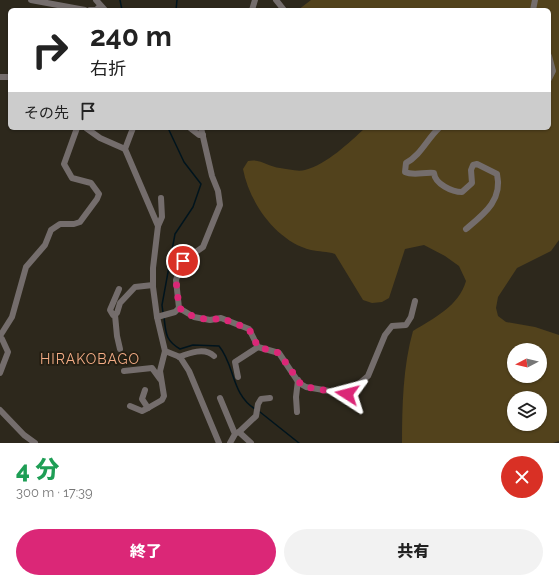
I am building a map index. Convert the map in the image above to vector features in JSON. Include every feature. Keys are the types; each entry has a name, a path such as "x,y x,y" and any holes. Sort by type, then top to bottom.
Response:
{"street":[{"path":"31,0 74,8"},
{"path":"276,0 282,8"},
{"path":"551,64 553,71 551,75"},
{"path":"0,373 8,352 0,337 12,317 26,267 45,245 51,230 60,224 74,224 80,222 99,194 91,183 72,178 64,164 76,130"},
{"path":"89,130 100,138 124,149 158,226"},
{"path":"124,149 131,130"},
{"path":"193,130 199,135 203,135"},
{"path":"179,308 176,280 183,261 203,247 220,205 218,191 212,176 202,130"},
{"path":"437,130 416,158 406,163 405,172 410,175 424,172 434,173 434,176 444,186 456,192 462,192 472,183 471,170 473,165 477,164 497,174 499,182 498,194 482,216 466,229"},
{"path":"130,406 142,411 162,400 164,396 160,371 165,351 153,285 153,268 158,226 162,217 161,198"},
{"path":"120,349 115,315 120,303 135,287 153,285"},
{"path":"115,315 110,314 110,310 119,289"},
{"path":"179,308 194,317 210,320 221,318 249,329 258,347 279,353 298,380 306,387 347,394 368,376 384,335 392,326 406,325 411,317 415,301"},
{"path":"158,317 175,312 179,308"},
{"path":"238,378 235,362 258,347"},
{"path":"165,351 179,357 189,372 219,443"},
{"path":"179,357 192,352 206,352 214,356"},
{"path":"124,371 152,368 162,382"},
{"path":"297,412 296,397 298,380"},
{"path":"145,390 142,399 148,408"},
{"path":"220,398 237,433 251,443"},
{"path":"230,443 237,433 256,414 261,399 270,398"},
{"path":"0,410 24,435 35,443"}],"shaded area":[{"path":"311,0 559,0 559,240 551,251 517,268 498,297 496,308 498,316 506,322 535,327 559,335 559,441 553,443 402,443 405,372 413,331 437,316 452,304 463,290 466,281 459,266 445,256 424,245 405,249 389,298 382,302 372,303 363,300 335,254 311,250 298,245 286,238 276,229 258,207 246,182 243,169 248,161 252,160 276,167 302,171 321,163 337,152 363,130 551,130 551,8 301,8"}],"waterway":[{"path":"120,0 122,8"},
{"path":"176,8 177,0"},
{"path":"163,313 162,305 175,234 193,207 201,184 184,162 169,130"},
{"path":"164,317 167,336 171,342 180,349 193,345 219,346 228,362 242,396 247,403 255,409"},
{"path":"260,412 299,443"}],"district":[{"name":"HIRAKOBAGO","path":"90,359"}],"route":[{"path":"183,261 176,280 179,308 194,317 210,320 221,318 249,329 258,347 279,353 300,383 306,387 347,394"}]}
